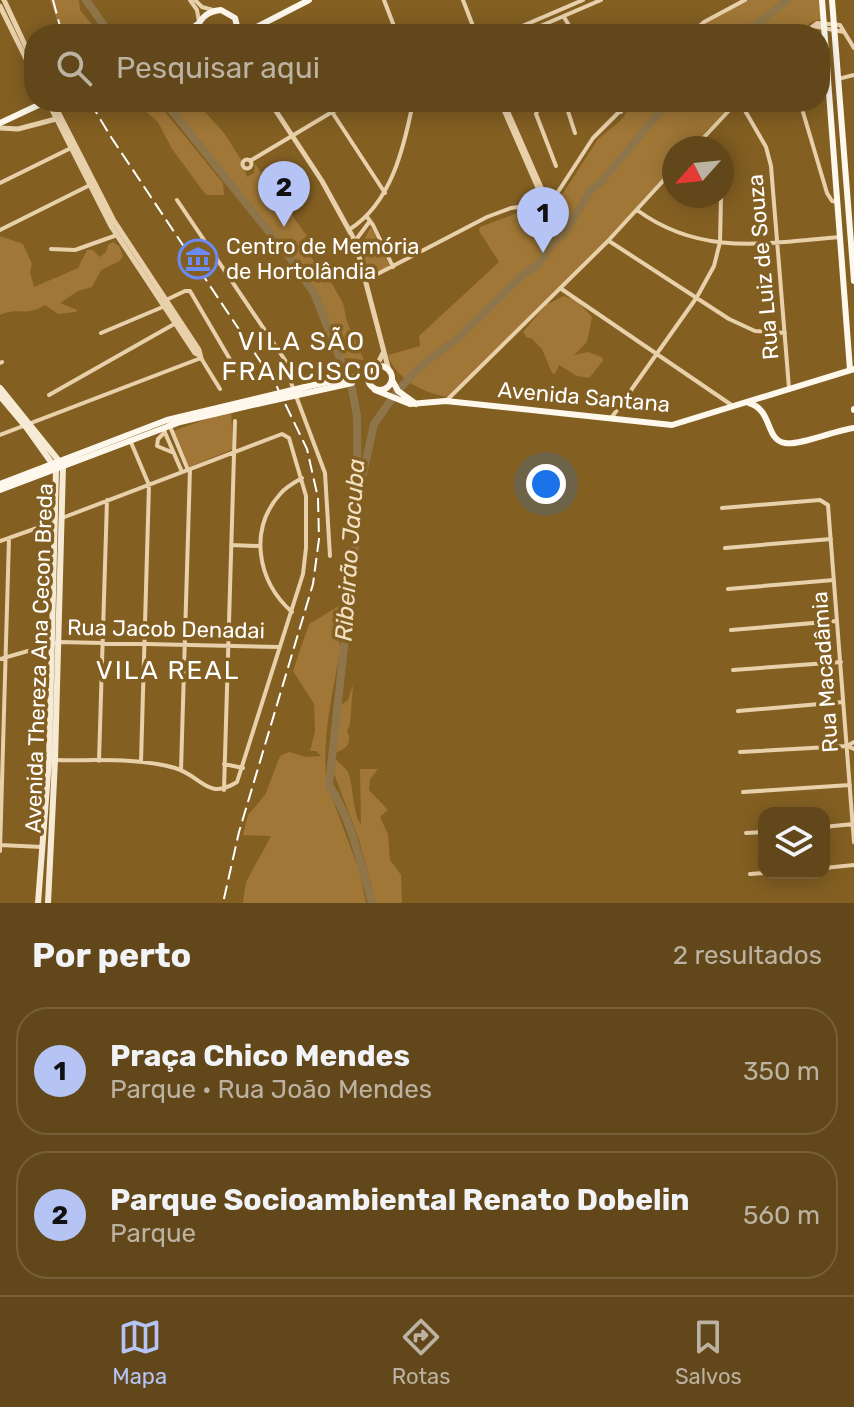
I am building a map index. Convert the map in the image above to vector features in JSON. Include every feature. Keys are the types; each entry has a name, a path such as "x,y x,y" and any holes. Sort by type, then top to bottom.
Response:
{"main road":[{"path":"261,24 309,0"},
{"path":"822,0 823,24"},
{"path":"832,0 850,184 854,281"},
{"path":"199,23 215,10 231,14 238,24"},
{"path":"830,102 852,370"},
{"path":"3,124 24,111"},
{"path":"392,380 387,388 373,389 367,379 374,368 384,367 389,371 398,391 416,404"},
{"name":"Avenida Santana","path":"58,465 165,426 352,380 374,368"},
{"name":"Avenida Santana","path":"352,380 392,399 416,404 446,401 672,425 852,370"},
{"name":"Avenida Thereza Ana Cecon Breda","path":"0,388 58,465 60,519 48,903"},
{"path":"767,418 768,401 780,391"},
{"name":"Avenida Thereza Ana Cecon Breda","path":"0,396 29,426"},
{"path":"746,403 757,406 767,418 774,436 788,444 854,428"},
{"path":"708,415 711,425"},
{"path":"0,484 58,465"},
{"path":"0,490 58,465"},
{"name":"Avenida Thereza Ana Cecon Breda","path":"38,903 52,760"}],"street":[{"path":"193,0 202,7 215,10"},
{"path":"193,0 199,23"},
{"path":"384,0 393,24"},
{"path":"463,0 472,24"},
{"path":"527,24 583,0"},
{"path":"547,24 601,0"},
{"path":"702,24 745,0"},
{"path":"2,4 24,45"},
{"path":"2,4 24,53"},
{"path":"564,17 568,24"},
{"path":"830,26 844,32 854,48"},
{"path":"838,79 854,75"},
{"path":"53,112 73,148"},
{"path":"53,112 117,235 199,350 220,389"},
{"path":"277,112 350,229 389,371"},
{"path":"250,161 332,112 385,193"},
{"path":"355,241 385,193 410,112"},
{"path":"506,112 542,195 541,204"},
{"path":"537,112 556,166"},
{"path":"568,112 575,133"},
{"path":"366,280 487,217 511,208 541,204 550,207 593,138 621,112"},
{"path":"706,136 729,112"},
{"name":"Rua Luiz de Souza","path":"745,112 770,156 789,388"},
{"path":"803,112 827,193 832,201 838,202"},
{"path":"3,124 18,129 56,119"},
{"path":"0,183 73,148"},
{"path":"446,401 662,182"},
{"path":"0,230 92,184"},
{"path":"92,184 165,303"},
{"path":"542,195 551,193 554,198"},
{"path":"177,200 291,369 290,380 325,473 330,556"},
{"path":"616,418 697,297 714,266 720,242 721,208"},
{"path":"637,210 679,234 705,242 746,245 852,236"},
{"path":"350,229 368,219"},
{"path":"368,219 393,267"},
{"path":"51,249 75,250 117,235"},
{"path":"608,240 729,319 755,331 785,333"},
{"path":"560,288 734,406"},
{"path":"101,333 190,291 242,380"},
{"path":"49,395 178,321"},
{"path":"374,368 383,352"},
{"path":"0,435 200,356"},
{"path":"224,790 235,421"},
{"path":"165,426 174,453 187,470"},
{"path":"165,426 157,446 174,453"},
{"path":"165,426 187,470 181,770"},
{"path":"0,541 282,434 289,438 302,478 306,496 303,574 243,768 234,784 224,790 214,790 181,770 141,762 52,760"},
{"path":"129,438 149,485 141,762"},
{"path":"292,612 278,600 268,583 259,546 269,510 282,492 302,478"},
{"path":"99,761 107,500"},
{"name":"Rua Macadâmia","path":"722,508 819,500 825,502 828,508 854,842"},
{"path":"9,538 0,847 51,847"},
{"path":"725,548 831,539"},
{"path":"231,545 259,546"},
{"path":"728,589 834,580"},
{"path":"731,630 837,621"},
{"name":"Rua Jacob Denadai","path":"0,659 55,643 103,641 280,647"},
{"path":"733,670 841,662"},
{"path":"738,711 843,702"},
{"path":"847,746 854,742"},
{"path":"740,752 847,746 854,749"},
{"path":"224,764 243,768"},
{"path":"743,792 850,785"},
{"path":"830,826 853,824"},
{"path":"746,833 758,832"},
{"path":"830,867 854,865"},
{"path":"750,874 758,873"}],"shaded area":[{"path":"50,0 79,0 80,10 92,24 58,24"},
{"path":"748,0 819,0 821,19 809,24 704,23"},
{"path":"146,112 165,112 223,183 224,195 206,195 172,149 158,122"},
{"path":"175,112 205,112 224,133 242,161 247,177 254,173 255,164 307,236 299,242 331,282 343,303 347,322 364,360 343,358 309,279"},
{"path":"627,112 726,112 704,136 662,136 662,180 606,241 449,397 421,389 404,378 388,355 420,346 419,336 499,262 479,231 480,227 520,212 553,209 598,139"},
{"path":"371,227 390,267 370,278 361,245"},
{"path":"0,236 23,244 32,264 30,272 34,287 78,268 87,250 93,250 100,257 113,242 119,246 123,256 120,261 101,270 92,287 78,291 60,303 76,312 58,314 45,305 32,311 12,311 0,315"},
{"path":"564,296 577,301 592,317 587,342 574,355 588,352 602,357 603,361 589,378 577,376 559,365 555,374 552,373 542,349 523,332 546,305"},
{"path":"231,410 233,449 189,467 173,431"},
{"path":"339,606 342,651 328,720 325,752 327,784 359,870 366,903 243,903 246,882 271,836 243,835 248,815 265,795 280,756 289,752 306,757 321,756 316,751 310,751 315,732 314,704 293,671 309,624"},
{"path":"353,685 347,731 349,742 334,755 338,715"},
{"path":"334,757 348,772 361,824 360,769 378,769 370,779 369,790 388,810 380,817 388,834 390,860 401,875 402,903 376,903 359,840 333,771"}],"waterway":[{"name":"Ribeirão Jacuba","path":"86,0 103,24"},
{"path":"757,24 787,0"},
{"name":"Ribeirão Jacuba","path":"173,112 290,258 314,293 352,389 357,416 358,517 329,785 350,827 372,903"},
{"path":"363,474 374,424 398,390 419,368 458,338 526,272 538,265 549,247 565,232 591,190 660,112"}],"railway":[{"path":"53,0 59,24"},
{"path":"96,112 276,385 307,449 318,498 319,539 313,584 239,832 223,903"}],"place":[{"name":"Parque Socioambiental Renato Dobelin","path":"284,227"},
{"name":"Praça Chico Mendes","path":"543,253"},
{"name":"Centro de Memória de Hortolândia","path":"198,259"}],"district":[{"name":"VILA SÃO FRANCISCO","path":"302,356"},
{"name":"VILA REAL","path":"168,670"}]}
